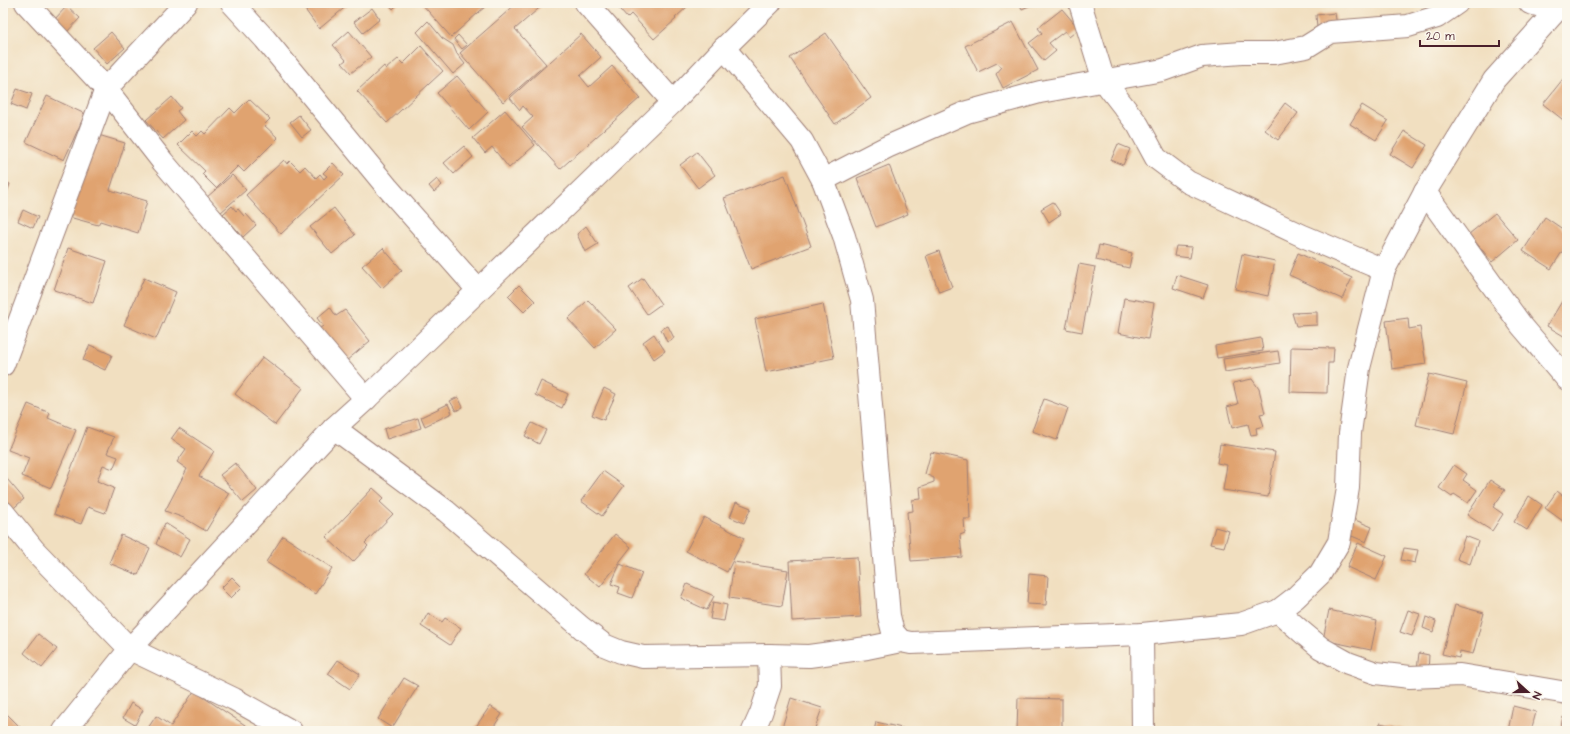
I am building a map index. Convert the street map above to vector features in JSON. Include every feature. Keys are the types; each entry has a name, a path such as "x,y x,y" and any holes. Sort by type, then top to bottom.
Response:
{"street":[{"path":"26,3 106,89 163,162 366,399"},
{"path":"3,365 106,89 186,3"},
{"path":"232,3 265,39 387,187 478,290"},
{"path":"586,3 673,102"},
{"path":"64,731 130,649 334,428 366,399 673,102 724,48 770,3"},
{"path":"1080,3 1104,81 1138,125 1156,158 1188,182 1304,236 1384,270"},
{"path":"823,180 887,147 967,112 1040,92 1163,70 1202,56 1242,53 1274,53 1306,47 1330,32 1408,26 1437,17 1456,3"},
{"path":"1530,3 1560,6"},
{"path":"334,428 446,511 548,600 604,645 622,652 643,657 769,655 809,656 867,648 901,641 911,643 1142,634 1241,624 1278,611 1295,598 1320,574 1339,542 1348,488 1350,433 1359,368 1384,270 1425,192 1494,80 1560,6"},
{"path":"724,48 802,141 823,180 844,236 862,300 889,616 893,632 901,641"},
{"path":"1425,192 1521,325 1567,379"},
{"path":"3,512 34,550 130,649 234,699 291,731"},
{"path":"1278,611 1322,648 1348,663 1376,673 1410,677 1460,675 1567,693"},
{"path":"1142,634 1143,731"},
{"path":"753,731 770,686 769,655"}],"building":[{"path":"388,3 399,3 393,9"},
{"path":"421,3 485,3 487,5 451,37"},
{"path":"517,3 545,3 515,29 546,64 503,102 460,53"},
{"path":"614,3 686,3 688,6 654,39 631,14 627,18"},
{"path":"1019,3 1036,3 1022,9"},
{"path":"301,4 349,4 319,29"},
{"path":"67,6 80,18 66,33 53,21"},
{"path":"372,8 380,19 363,33 354,22"},
{"path":"1062,9 1079,29 1069,37 1065,31 1049,43 1056,51 1044,61 1029,43 1042,33 1038,28"},
{"path":"1335,13 1337,26 1317,28 1316,15"},
{"path":"428,21 442,38 453,45 457,54 465,64 453,74 417,32"},
{"path":"1013,22 1038,70 1003,88 996,74 1002,67 997,63 978,72 965,46"},
{"path":"349,31 371,57 351,73 342,63 346,60 333,45"},
{"path":"111,32 125,48 107,64 93,48"},
{"path":"826,33 871,98 835,124 790,58"},
{"path":"581,34 601,57 580,76 589,87 612,66 640,98 560,169 522,127 533,117 523,106 520,110 510,98"},
{"path":"458,35 467,45 462,49 454,39"},
{"path":"421,46 443,71 387,123 357,91 384,66 386,69 398,59 403,64"},
{"path":"1567,74 1567,123 1543,104"},
{"path":"457,76 488,112 469,130 437,93"},
{"path":"17,89 32,94 26,110 11,104"},
{"path":"47,96 85,114 64,160 26,142"},
{"path":"172,97 181,108 177,111 184,120 163,139 146,120"},
{"path":"249,99 270,119 264,125 278,138 244,172 238,166 216,188 202,174 205,171 178,145 192,131 197,136 202,131 205,134 230,108 235,113"},
{"path":"1285,103 1298,113 1278,140 1265,130"},
{"path":"1362,105 1388,121 1376,140 1350,124"},
{"path":"505,110 535,145 509,168 492,147 485,153 473,138"},
{"path":"299,115 311,130 302,137 290,122"},
{"path":"1404,131 1427,145 1413,168 1390,154"},
{"path":"95,134 125,143 110,190 147,201 138,233 100,221 98,225 69,217"},
{"path":"1118,144 1130,149 1123,165 1111,160"},
{"path":"464,146 473,157 454,174 444,163"},
{"path":"697,152 715,175 698,188 680,165"},
{"path":"284,160 287,164 290,161 300,171 305,166 316,178 320,174 324,179 327,176 323,173 333,163 344,175 281,234 246,195"},
{"path":"889,165 908,214 876,227 857,178"},
{"path":"232,175 246,190 220,213 206,198"},
{"path":"785,175 811,246 751,269 724,198"},
{"path":"437,179 442,185 434,192 429,186"},
{"path":"3,181 10,184 5,198 3,197"},
{"path":"1053,202 1061,214 1049,222 1041,209"},
{"path":"232,206 236,211 238,209 244,216 246,214 256,225 243,237 223,214"},
{"path":"334,208 355,235 332,254 310,227"},
{"path":"23,210 38,217 33,228 18,221"},
{"path":"1495,213 1518,240 1492,262 1469,234"},
{"path":"1545,217 1567,232 1567,244 1551,269 1523,251"},
{"path":"586,226 598,244 585,252 577,234"},
{"path":"1099,245 1132,253 1129,268 1096,260"},
{"path":"1176,246 1192,247 1190,258 1174,256"},
{"path":"68,248 107,261 93,303 54,290"},
{"path":"383,248 402,270 382,288 362,266"},
{"path":"939,251 952,287 939,292 926,256"},
{"path":"1298,253 1352,278 1342,299 1289,275"},
{"path":"1242,254 1275,261 1268,296 1235,289"},
{"path":"1079,264 1095,267 1082,332 1066,329"},
{"path":"1177,275 1208,285 1203,298 1173,288"},
{"path":"144,278 176,292 156,339 124,325"},
{"path":"643,278 661,304 647,314 629,288"},
{"path":"519,285 535,301 524,312 508,296"},
{"path":"1567,293 1567,338 1547,326"},
{"path":"1124,298 1154,303 1148,339 1118,333"},
{"path":"588,300 616,329 595,348 568,319"},
{"path":"823,304 834,358 766,372 755,319"},
{"path":"330,307 336,316 345,310 370,341 346,361 320,328 323,326 317,318"},
{"path":"1317,312 1317,325 1296,326 1292,313"},
{"path":"1408,318 1409,329 1420,327 1426,364 1392,369 1386,321"},
{"path":"668,326 674,338 667,342 661,329"},
{"path":"654,334 665,351 654,359 643,342"},
{"path":"1261,338 1263,351 1217,358 1215,346"},
{"path":"90,345 112,355 105,370 83,360"},
{"path":"1291,347 1334,348 1333,363 1328,363 1327,393 1290,392"},
{"path":"1278,351 1280,363 1225,372 1223,359"},
{"path":"263,357 303,388 275,425 235,394"},
{"path":"1429,374 1467,383 1454,434 1416,425"},
{"path":"1252,379 1259,389 1265,413 1260,414 1264,426 1256,428 1257,434 1251,435 1248,424 1232,428 1227,407 1238,404 1233,383"},
{"path":"541,381 568,394 562,408 535,395"},
{"path":"604,388 616,394 604,420 592,415"},
{"path":"458,397 463,407 456,411 450,401"},
{"path":"1044,399 1068,408 1057,440 1032,431"},
{"path":"28,404 50,413 48,418 76,430 51,488 22,476 29,458 8,450"},
{"path":"448,404 452,413 425,426 421,417"},
{"path":"418,418 421,428 387,439 384,429"},
{"path":"532,423 546,430 539,444 525,436"},
{"path":"87,427 114,437 107,453 118,457 113,469 103,465 97,481 114,488 105,513 88,507 81,524 54,514"},
{"path":"179,428 214,451 199,476 229,493 206,531 184,518 165,511 187,469 177,462 186,449 171,439"},
{"path":"1220,444 1275,452 1268,497 1223,490 1227,465 1217,463"},
{"path":"931,452 968,460 970,519 964,519 965,533 960,535 962,557 911,561 907,512 913,511 912,500 921,499 920,487 934,482 934,478 925,474"},
{"path":"235,463 257,490 243,502 220,475"},
{"path":"1454,465 1467,474 1463,480 1477,490 1468,503 1454,494 1452,497 1439,488"},
{"path":"603,471 624,486 602,516 581,501"},
{"path":"7,479 24,499 8,513 3,507 3,483"},
{"path":"1490,480 1505,490 1493,507 1503,514 1492,531 1467,515"},
{"path":"373,488 384,498 380,502 393,514 365,543 368,546 353,562 326,537"},
{"path":"1557,491 1567,499 1567,524 1545,508"},
{"path":"1529,496 1542,505 1527,530 1514,522"},
{"path":"736,502 751,508 744,523 730,517"},
{"path":"704,517 744,538 727,572 686,551"},
{"path":"1353,519 1372,527 1366,542 1347,534"},
{"path":"165,523 190,539 180,557 156,544"},
{"path":"1215,527 1229,531 1224,547 1210,544"},
{"path":"615,534 631,547 600,587 584,574"},
{"path":"121,535 150,548 138,575 109,563"},
{"path":"283,536 332,568 315,594 266,562"},
{"path":"1465,536 1478,541 1470,564 1457,559"},
{"path":"1358,543 1387,556 1376,580 1347,567"},
{"path":"1404,548 1418,550 1415,563 1401,560"},
{"path":"857,557 861,617 792,621 789,561"},
{"path":"734,562 788,570 782,606 729,598"},
{"path":"620,564 642,573 632,598 618,593 620,587 611,584"},
{"path":"1029,574 1048,576 1046,605 1027,604"},
{"path":"232,577 242,587 231,598 221,588"},
{"path":"687,584 714,596 707,610 681,598"},
{"path":"713,602 727,605 724,621 710,619"},
{"path":"1455,605 1484,613 1473,654 1460,651 1459,658 1442,654"},
{"path":"1329,610 1377,621 1371,650 1323,640"},
{"path":"1408,610 1420,614 1412,636 1400,632"},
{"path":"428,613 442,622 445,618 461,628 450,645 421,626"},
{"path":"1426,617 1436,621 1433,632 1423,628"},
{"path":"38,634 57,649 42,668 24,653"},
{"path":"1419,653 1429,655 1428,671 1417,670"},
{"path":"338,660 360,674 350,689 328,674"},
{"path":"404,678 418,686 392,728 378,719"},
{"path":"194,691 254,731 146,731 156,716 171,726"},
{"path":"791,698 822,708 814,731 781,731"},
{"path":"1018,698 1062,699 1062,731 1017,731"},
{"path":"131,703 143,710 135,725 123,718"},
{"path":"490,706 502,714 491,731 473,731"},
{"path":"1513,706 1536,712 1531,731 1508,731"},
{"path":"5,712 24,731 3,731 3,714"},
{"path":"1563,717 1567,718 1567,731 1560,731"},
{"path":"876,722 906,729 905,731 874,731"},
{"path":"1380,723 1410,730 1378,731"}]}
